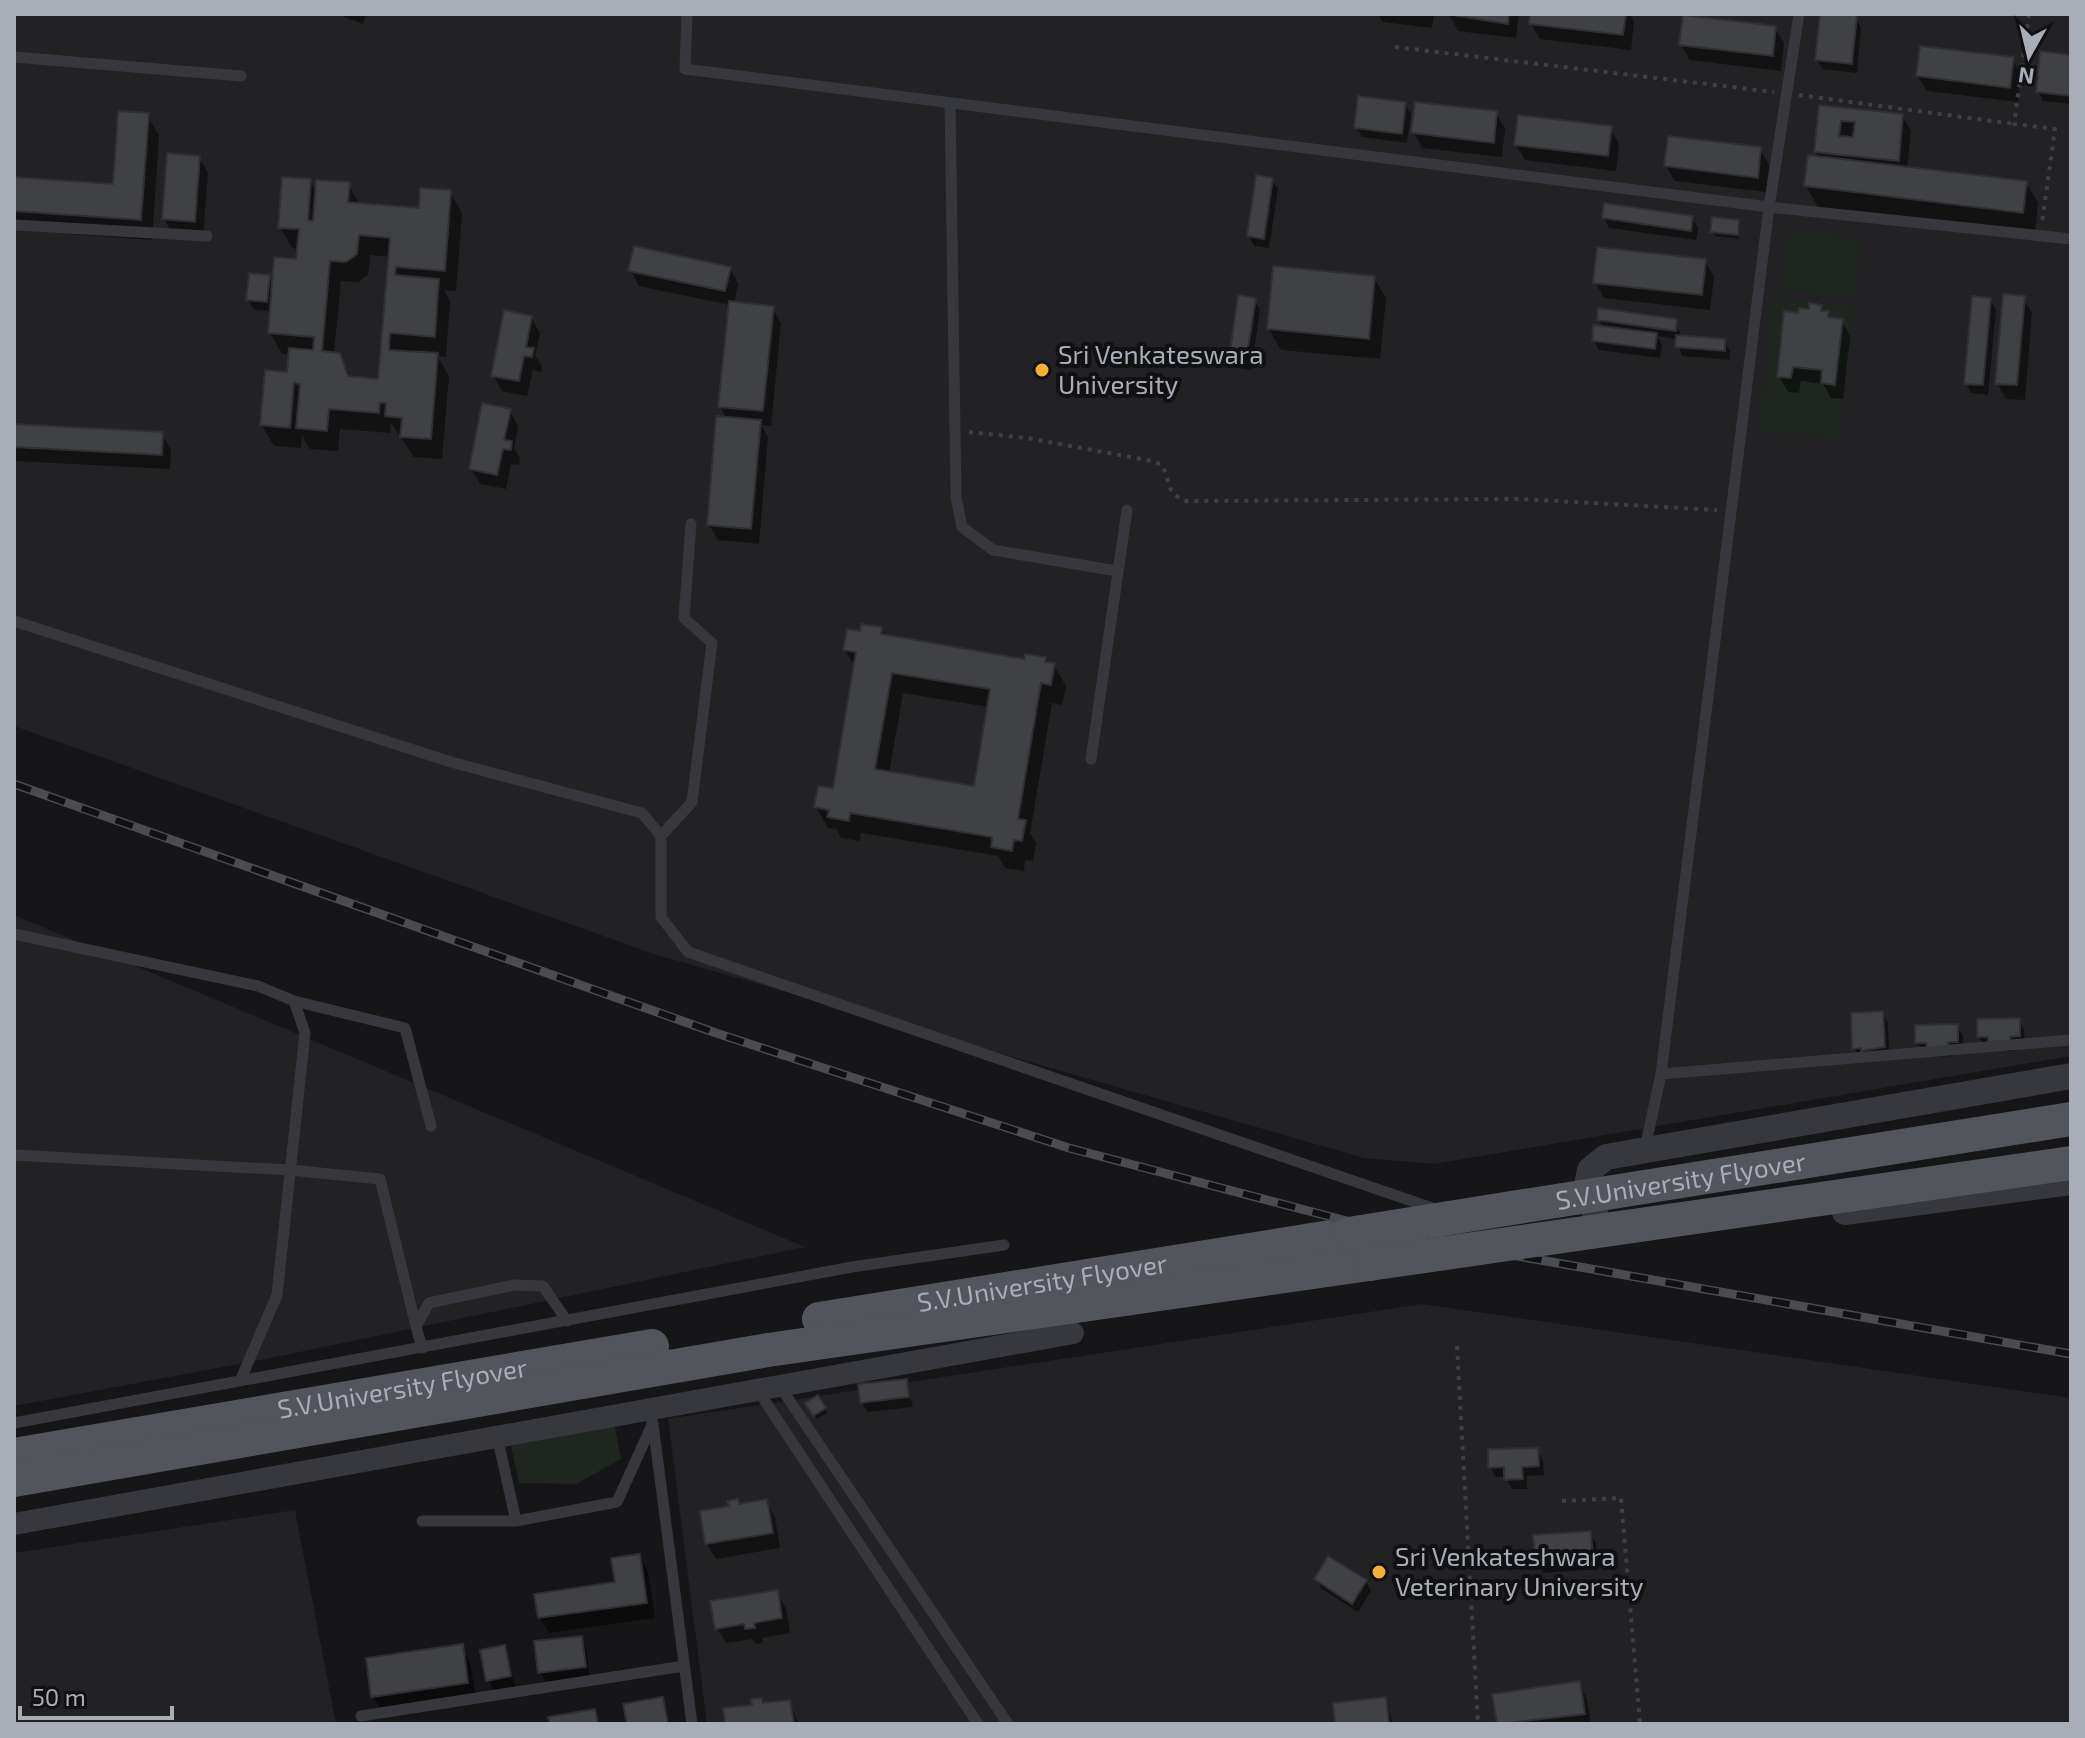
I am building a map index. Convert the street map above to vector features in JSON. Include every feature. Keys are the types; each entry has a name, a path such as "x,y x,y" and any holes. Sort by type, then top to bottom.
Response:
{"main road":[{"name":"S.V.University Flyover","path":"14,1455 585,1357 2071,1119"},
{"name":"S.V.University Flyover","path":"14,1480 768,1350 2071,1163"}],"street":[{"path":"2071,1076 1645,1148 1606,1157 1590,1170 1587,1186 1595,1212 1609,1234 1637,1237 1714,1230 2071,1182"},
{"path":"14,1524 497,1435 650,1416 768,1387 1073,1333"}],"lane":[{"path":"687,14 685,69 1769,207 2071,239"},
{"path":"1645,1148 1661,1074 1769,207 1799,14"},
{"path":"14,57 241,76"},
{"path":"950,103 956,497 962,527 993,550 1117,571"},
{"path":"14,225 207,236"},
{"path":"1091,759 1127,510"},
{"path":"661,836 692,802 712,643 684,618 691,524"},
{"path":"14,621 451,762 642,813 661,836 661,917 688,952 1484,1226"},
{"path":"14,934 258,986 294,1001 405,1028 431,1126"},
{"path":"240,1381 277,1295 305,1033 294,1001"},
{"path":"1661,1074 2071,1040"},
{"path":"14,1155 290,1170 380,1179 422,1348"},
{"path":"1498,1231 1526,1241 1561,1242 1609,1234"},
{"path":"14,1423 852,1267 1004,1245"},
{"path":"416,1326 429,1303 514,1285 543,1286 567,1321"},
{"path":"768,1387 978,1724"},
{"path":"768,1387 1008,1724"},
{"path":"422,1521 516,1521 617,1502 650,1416"},
{"path":"650,1416 692,1724"},
{"path":"497,1435 516,1521"},
{"path":"361,1716 684,1666"}],"path":[{"path":"2014,124 2029,14"},
{"path":"1395,47 1787,93 2055,129 2040,236"},
{"path":"955,431 1027,438 1152,461 1162,465 1168,489 1174,496 1186,501 1521,499 1732,511"},
{"path":"1457,1346 1478,1724"},
{"path":"1562,1501 1621,1498 1640,1724"}],"shaded area":[{"name":"Sri Venkateswara University","path":"14,14 2071,14 2071,1056 1434,1164 1364,1158 654,954 14,726"},
{"path":"1788,229 1861,239 1853,298 1780,289"},
{"path":"1773,298 1853,307 1839,439 1758,430"},
{"path":"14,915 805,1247 266,1359 14,1406"},
{"name":"Sri Venkateshwara Veterinary University","path":"1422,1304 2071,1398 2071,1724 707,1724 668,1419"},
{"path":"613,1417 621,1459 576,1484 519,1483 509,1437"},
{"path":"295,1510 336,1724 14,1724 14,1553"}],"building":[{"path":"1447,14 1509,14 1508,24"},
{"path":"1530,14 1626,14 1623,35 1529,24"},
{"path":"1820,14 1857,15 1852,64 1815,60"},
{"path":"1683,15 1776,26 1773,56 1679,45"},
{"path":"1920,46 2014,57 2010,88 1916,76"},
{"path":"2040,51 2071,55 2071,96 2036,92"},
{"path":"1358,96 1406,102 1402,134 1354,128"},
{"path":"1415,102 1497,111 1494,143 1411,133"},
{"path":"1819,105 1903,114 1899,161 1814,152","holes":["1841,121 1855,122 1853,137 1839,136"]},
{"path":"118,111 149,113 141,220 14,211 14,177 113,184"},
{"path":"1518,115 1612,126 1608,156 1514,145"},
{"path":"1668,136 1761,147 1758,178 1664,166"},
{"path":"167,153 200,156 195,222 162,219"},
{"path":"1808,155 2027,181 2023,213 1804,186"},
{"path":"1256,175 1273,178 1264,239 1247,236"},
{"path":"282,177 311,179 308,220 313,221 316,180 350,182 348,202 419,208 420,188 451,190 445,271 396,267 395,275 439,279 435,337 390,333 389,350 438,353 431,439 400,437 402,418 385,416 386,403 380,403 379,413 329,409 327,431 296,428 300,384 294,383 290,428 260,425 265,370 287,372 289,348 313,350 314,337 268,333 274,257 296,259 299,229 278,228","holes":["359,235 390,238 378,379 348,376 340,353 322,351 330,261 346,262 357,254"]},
{"path":"1604,203 1693,216 1691,231 1602,218"},
{"path":"1712,217 1739,220 1738,235 1710,232"},
{"path":"634,246 731,267 725,291 628,271"},
{"path":"1597,247 1706,259 1702,295 1593,283"},
{"path":"1273,266 1375,276 1369,339 1267,329"},
{"path":"249,273 270,275 267,302 246,300"},
{"path":"2003,294 2025,296 2017,385 1995,384"},
{"path":"1238,295 1256,298 1246,361 1229,358"},
{"path":"1972,296 1991,298 1983,385 1964,384"},
{"path":"729,301 774,306 763,411 718,407"},
{"path":"1809,303 1822,305 1821,311 1829,311 1828,317 1843,319 1835,385 1821,383 1822,370 1793,367 1791,378 1777,377 1784,311 1798,313 1799,308 1809,309"},
{"path":"1598,308 1677,319 1676,331 1597,320"},
{"path":"504,310 532,316 526,347 534,348 532,357 524,356 519,381 491,376"},
{"path":"1593,325 1657,333 1655,349 1592,341"},
{"path":"1676,335 1725,339 1725,351 1675,347"},
{"path":"482,403 511,409 504,440 512,441 511,450 503,449 497,475 469,469"},
{"path":"716,416 761,420 751,529 707,525"},
{"path":"14,424 163,432 162,455 14,447"},
{"path":"861,624 882,627 881,634 1024,659 1025,654 1046,657 1045,662 1055,663 1051,685 1041,683 1018,819 1026,820 1022,841 1014,840 1012,851 991,847 992,837 850,813 849,821 827,817 829,810 814,807 818,786 833,788 856,652 843,650 847,629 860,631","holes":["892,673 990,689 974,786 875,769"]},
{"path":"1883,1011 1885,1047 1861,1051 1861,1048 1852,1049 1851,1013"},
{"path":"2020,1018 2020,1036 2010,1037 2010,1041 1988,1042 1988,1037 1977,1037 1977,1019"},
{"path":"1958,1024 1958,1042 1948,1042 1949,1047 1927,1047 1926,1043 1915,1043 1915,1025"},
{"path":"907,1379 909,1397 860,1403 858,1384"},
{"path":"818,1395 826,1408 813,1416 805,1403"},
{"path":"1538,1448 1539,1466 1522,1467 1523,1479 1504,1480 1504,1467 1488,1468 1488,1449"},
{"path":"738,1499 739,1504 767,1499 773,1533 705,1544 700,1511 729,1506 727,1501"},
{"path":"1591,1531 1593,1560 1536,1564 1533,1535"},
{"path":"640,1554 647,1603 538,1618 534,1594 615,1582 611,1558"},
{"path":"1328,1556 1367,1580 1352,1604 1314,1579"},
{"path":"778,1590 782,1618 754,1623 755,1628 745,1629 744,1624 715,1629 710,1601"},
{"path":"582,1636 586,1667 538,1673 534,1641"},
{"path":"463,1644 468,1683 371,1697 366,1658"},
{"path":"505,1645 511,1676 486,1681 480,1650"},
{"path":"1580,1681 1585,1714 1497,1724 1492,1694"},
{"path":"663,1697 668,1724 627,1724 623,1704"},
{"path":"1386,1697 1389,1724 1335,1724 1333,1703"},
{"path":"762,1698 762,1703 790,1700 794,1724 725,1724 723,1708 752,1705 751,1699"},
{"path":"595,1709 598,1724 550,1724 548,1717"}],"railway":[{"path":"14,784 716,1033 1069,1148 1347,1221 1512,1255 2071,1354"}],"place":[{"name":"Sri Venkateswara University","path":"1042,370"},
{"name":"Sri Venkateshwara Veterinary University","path":"1379,1572"}]}
